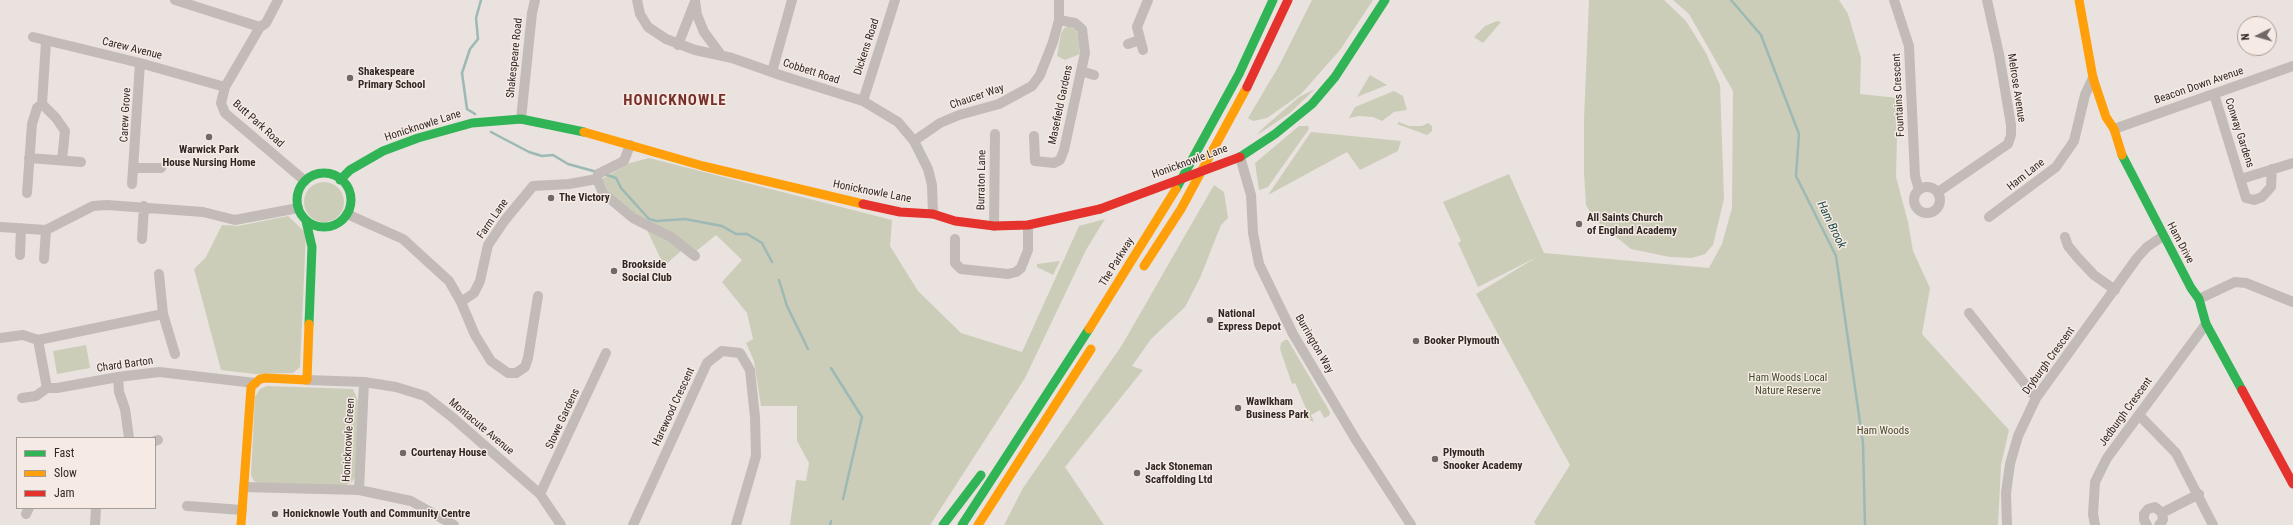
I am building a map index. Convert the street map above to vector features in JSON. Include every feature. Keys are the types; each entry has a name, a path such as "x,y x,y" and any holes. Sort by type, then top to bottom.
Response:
{"main road":[{"name":"The Parkway","path":"962,525 1045,394 1111,295 1179,184 1239,74 1272,0"},
{"path":"1138,276 1181,209 1233,115 1280,22 1288,0"},
{"name":"Honicknowle Lane","path":"340,180 350,170 383,151 418,138 472,123 521,119 570,129 780,185 900,212 933,214 946,219 994,226 1028,225 1100,209 1240,157 1275,134 1312,104 1335,77 1385,0"},
{"name":"Ham Drive","path":"2079,0 2093,78 2106,117 2114,129 2119,148 2163,236 2191,288 2199,299 2206,324 2293,484"},
{"path":"307,380 312,247 306,221 298,208 298,194 305,181 319,174 326,174 340,180 349,192 350,199 347,214 336,224 328,227 319,234 312,247"},
{"path":"306,221 313,225 328,227"},
{"path":"978,525 1095,342"},
{"name":"Honicknowle Green","path":"255,383 260,379 266,378 307,380"},
{"path":"241,525 249,394 255,383"},
{"path":"943,525 1045,394"},
{"path":"988,525 1015,466"}],"street":[{"path":"175,0 260,27"},
{"name":"Butt Park Road","path":"278,0 266,22 260,27 225,87 220,104 225,113 305,181"},
{"name":"Shakespeare Road","path":"521,119 532,13 535,0"},
{"name":"Cobbett Road","path":"637,0 640,14 648,28 655,34 678,45 721,55 863,101 898,122 914,141 929,172 933,214"},
{"path":"678,45 695,0"},
{"path":"695,0 697,15 704,32 721,55"},
{"path":"772,72 792,0"},
{"name":"Dickens Road","path":"863,101 895,0"},
{"name":"Chaucer Way","path":"914,141 940,123 959,115 999,104 1032,86 1040,75 1046,62 1059,20 1059,0"},
{"path":"1128,44 1142,45 1137,28 1148,0"},
{"name":"Fountains Crescent","path":"1894,0 1909,46 1915,176 1919,190"},
{"name":"Melrose Avenue","path":"1938,192 2008,144 2011,135 2011,125 1999,54 1987,0"},
{"name":"Masefield Gardens","path":"1034,136 1035,161 1054,163 1060,160 1064,150 1085,52 1082,29 1075,23 1059,20"},
{"name":"Carew Avenue","path":"33,37 46,42 140,63 225,87"},
{"path":"27,193 32,124 37,108 42,104 46,42"},
{"name":"Carew Grove","path":"132,184 135,168 140,63"},
{"name":"Beacon Down Avenue","path":"2114,129 2293,66"},
{"path":"1081,71 1094,75"},
{"name":"Ham Lane","path":"1990,217 2056,167 2074,141 2085,95 2093,78"},
{"name":"Conway Gardens","path":"2214,94 2246,198 2254,200 2262,197 2270,187 2272,169"},
{"path":"42,104 56,118 65,131 62,160"},
{"name":"Burraton Lane","path":"994,226 995,134"},
{"name":"Farm Lane","path":"462,302 474,293 480,281 488,245 505,220 533,186 569,184 597,177 624,161 630,145"},
{"name":"Burrington Way","path":"1240,157 1251,195 1253,233 1259,264 1293,334 1356,440 1411,525"},
{"path":"29,158 81,162"},
{"name":"Conway Gardens","path":"2241,179 2293,163"},
{"path":"135,168 161,168"},
{"path":"597,177 603,193 633,218 670,237 695,256"},
{"path":"1925,187 1932,188 1938,192 1940,199 1939,205 1935,210 1929,212 1922,211 1916,206 1914,200 1919,190 1925,187"},
{"path":"0,227 46,230 93,206 144,206 203,212 235,220 298,208"},
{"path":"142,239 144,206"},
{"path":"347,214 403,239 449,281 462,302 475,335 491,361 508,373 516,373 525,367 528,358 538,296"},
{"path":"955,239 955,263 961,270 1008,274 1016,272 1021,268 1028,250 1028,225"},
{"path":"20,255 21,228"},
{"path":"44,259 46,230"},
{"name":"Dryburgh Crescent","path":"2007,525 2006,492 2010,464 2018,436 2036,398 2147,247 2163,236"},
{"path":"2065,237 2068,246 2094,275 2115,290"},
{"path":"159,274 163,314 175,354"},
{"path":"2199,299 2234,282 2246,284 2293,302"},
{"path":"1969,313 2036,398"},
{"path":"0,338 23,335 38,340 163,314"},
{"name":"Jedburgh Crescent","path":"2095,525 2093,514 2095,482 2107,458 2206,324"},
{"path":"38,340 47,388"},
{"name":"Harewood Crescent","path":"633,525 708,363 722,351 740,354 750,370 755,417 756,456 736,525"},
{"name":"Stowe Gardens","path":"540,494 606,353"},
{"name":"Chard Barton","path":"22,398 36,396 47,388 57,388 118,377 159,372 255,383"},
{"path":"118,377 119,392 125,409 129,437"},
{"name":"Honicknowle Green","path":"244,487 359,490 364,382 307,380"},
{"name":"Montacute Avenue","path":"364,382 396,387 425,396 452,417 540,494 561,525"},
{"path":"2139,415 2176,453 2199,494 2213,525"},
{"path":"359,490 411,501 454,525"},
{"path":"2162,514 2199,494"},
{"path":"187,506 242,510"},
{"path":"2147,525 2143,517 2148,509 2155,507 2162,514 2163,520 2159,525"},
{"path":"95,525 96,509"}],"green space":[{"path":"1312,0 1373,0 1340,50 1301,94 1267,118 1253,121 1248,118 1280,64"},
{"path":"1589,0 1664,0 1686,21 1706,53 1720,85 1724,199 1713,245 1705,254 1692,258 1670,257 1631,249 1594,219 1586,205 1584,172 1584,119"},
{"name":"Ham Woods Local Nature Reserve","path":"1673,0 1839,0 1848,14 1861,58 1860,94 1898,98 1896,177 1908,222 1913,251 1930,288 1922,334 2009,430 2001,465 1998,525 1536,525 1534,522 1570,465 1476,294 1537,257 1478,287 1458,243 1461,241 1443,202 1509,174 1544,253 1709,268 1722,244 1732,208 1733,91 1689,14"},
{"path":"1497,21 1501,22 1483,43 1474,37 1485,26"},
{"path":"1069,26 1076,30 1080,54 1065,60 1057,56 1061,34 1064,28"},
{"path":"1370,75 1387,85 1357,97"},
{"path":"1315,89 1290,113 1257,135 1299,97"},
{"path":"1394,91 1403,96 1407,110 1394,112 1382,121 1373,117 1359,116 1349,118 1355,107"},
{"path":"1399,122 1409,126 1422,126 1428,123 1432,126 1432,131 1427,135 1397,124"},
{"path":"1299,126 1308,126 1309,129 1268,187 1259,190 1255,163"},
{"path":"1311,132 1401,141 1398,151 1360,170 1347,152 1268,195"},
{"path":"649,158 892,220 890,246 918,291 961,333 1022,352 1079,226 1105,219 1086,250 1025,378 930,525 790,525 796,480 806,481 809,463 797,441 797,406 761,406 754,361 746,343 753,339 747,313 722,282 742,260 716,235 689,257 682,250 664,266 647,230 608,191 602,179 630,163"},
{"path":"324,182 332,184 338,188 342,194 344,202 342,210 338,216 332,220 324,222 316,220 310,216 306,210 304,202 306,194 310,188 316,184"},
{"path":"1214,185 1224,192 1228,218 1221,225 1200,278 1185,307 1151,339 1132,366 1143,370 1065,467 1104,525 1004,525 1023,488 1122,345"},
{"path":"288,216 306,233 300,367 293,373 255,374 221,370 194,269 206,257 222,225 238,226"},
{"path":"1060,261 1053,275 1037,267 1037,264"},
{"path":"1288,340 1330,412 1329,416 1324,418 1320,410 1311,415 1314,422 1307,419 1310,418 1295,383 1292,384 1280,349 1281,343"},
{"path":"86,345 90,368 57,374 53,351"},
{"path":"267,386 353,389 359,403 355,477 352,482 344,486 260,483 254,481 251,475 255,397 260,389"}],"waterway":[{"path":"475,114 467,109 462,73 470,49 478,39 476,18 481,0"},
{"name":"Ham Brook","path":"1731,0 1761,35 1799,134 1796,176 1836,256 1863,443 1865,525"},
{"path":"491,132 529,152 542,156 553,155 568,164 597,172"},
{"path":"604,174 616,178 621,188 649,219 657,221 685,219 722,226 736,234 747,234 762,243 772,262"},
{"path":"779,280 787,306 808,349"},
{"path":"831,368 862,417 843,499"},
{"path":"830,525 831,521"}],"traffic: fast":[{"path":"1176,189 1239,74 1273,0"},
{"path":"1240,157 1275,134 1312,104 1335,77 1385,0"},
{"path":"340,180 350,170 383,151 418,138 472,123 521,119 584,132"},
{"path":"2122,155 2191,288 2199,299 2206,324 2242,390"},
{"path":"324,173 334,175 343,181 349,190 351,200 349,210 343,219 334,225 324,227 314,225 305,219 299,210 297,200 299,190 305,181 314,175 324,173"},
{"path":"306,221 312,247 309,324"},
{"path":"962,525 1089,329"},
{"path":"943,525 981,475"}],"traffic: slow":[{"path":"2079,0 2093,78 2106,117 2114,129 2122,155"},
{"path":"1144,266 1181,209 1247,87"},
{"path":"584,132 703,166 863,204"},
{"path":"1089,329 1176,189"},
{"path":"241,525 251,387 260,379 266,378 307,380 309,324"},
{"path":"978,525 1091,349"}],"traffic: jam":[{"path":"1247,87 1288,0"},
{"path":"1100,209 1240,157"},
{"path":"863,204 900,212 933,214 955,221 994,226 1028,225 1100,209"},
{"path":"2242,390 2293,484"}],"place":[{"name":"Shakespeare Primary School","path":"350,78"},
{"name":"Warwick Park House Nursing Home","path":"209,137"},
{"name":"The Victory","path":"551,198"},
{"name":"All Saints Church of England Academy","path":"1579,224"},
{"name":"Brookside Social Club","path":"614,271"},
{"name":"National Express Depot","path":"1210,320"},
{"name":"Booker Plymouth","path":"1416,341"},
{"name":"Wawlkham Business Park","path":"1238,408"},
{"name":"Courtenay House","path":"403,453"},
{"name":"Plymouth Snooker Academy","path":"1435,459"},
{"name":"Jack Stoneman Scaffolding Ltd","path":"1137,473"},
{"name":"Honicknowle Youth and Community Centre","path":"275,514"}],"district":[{"name":"HONICKNOWLE","path":"675,101"}],"park label":[{"name":"Ham Woods","path":"1883,431"}]}
